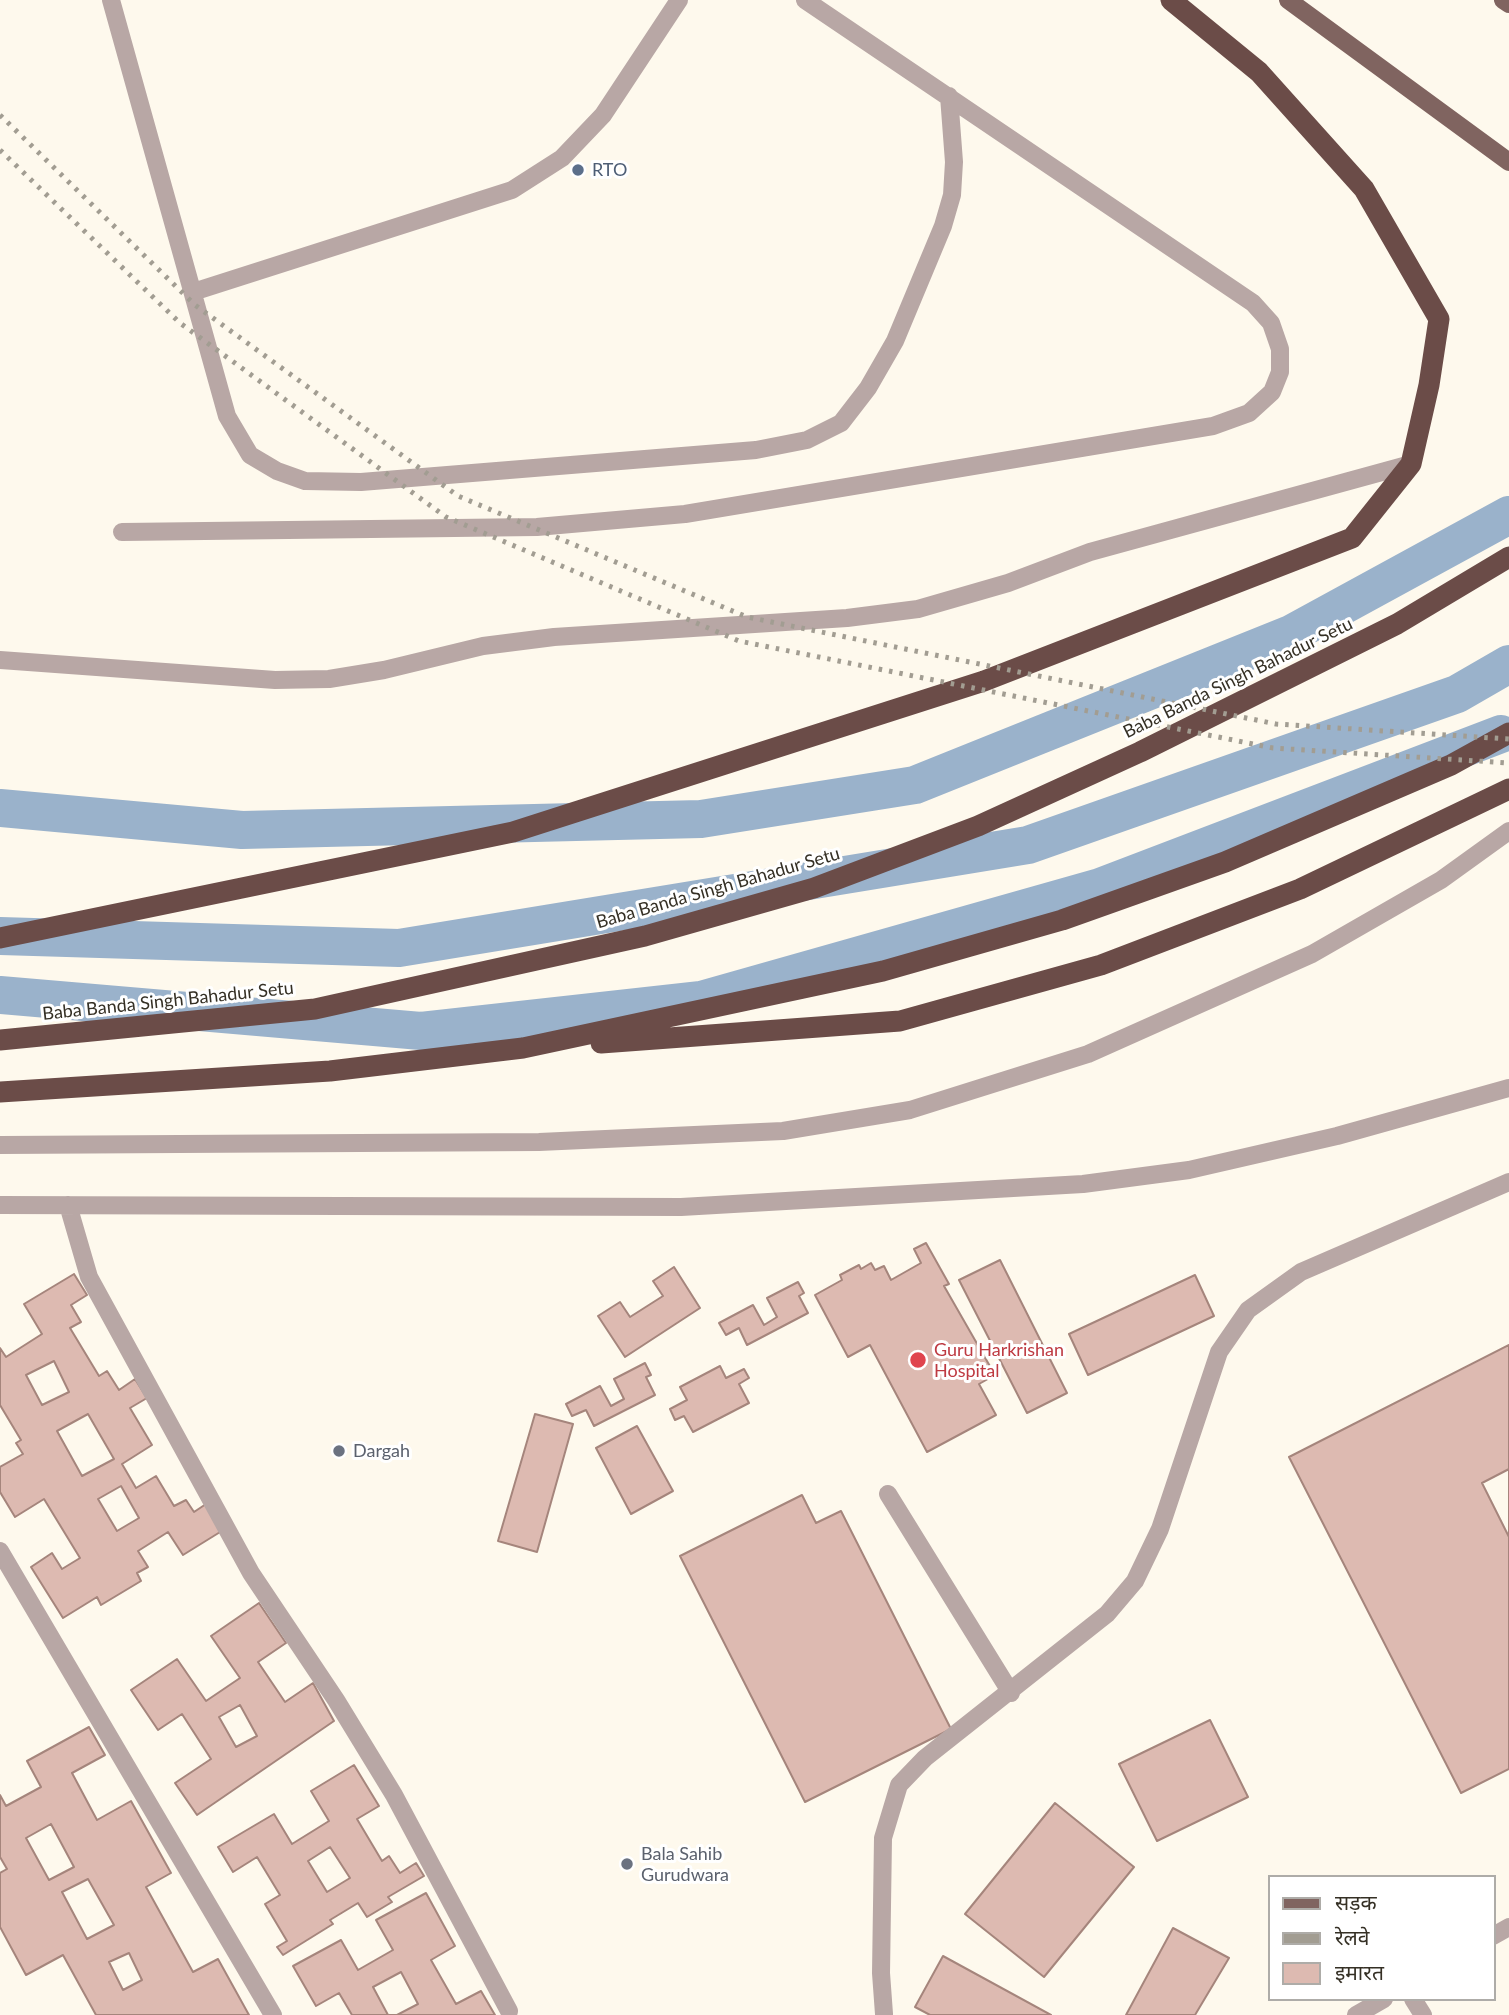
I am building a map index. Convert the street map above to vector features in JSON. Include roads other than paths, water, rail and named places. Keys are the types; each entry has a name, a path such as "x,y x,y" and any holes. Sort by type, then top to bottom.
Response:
{"highway":[{"path":"0,938 513,832 984,681 1352,538 1411,464 1429,386 1439,319 1364,189 1259,72 1171,0"},
{"name":"Baba Banda Singh Bahadur Setu","path":"0,1040 314,1009 645,936 814,888 978,826 1140,752 1397,624 1509,557"},
{"path":"523,1048 883,971 1062,920 1225,862 1451,765 1509,733"},
{"path":"0,1092 330,1071 523,1048 900,1021 1101,965 1300,889 1509,789"}],"main road":[{"path":"1287,0 1509,162"},
{"path":"1503,0 1509,4"}],"street":[{"path":"111,0 227,416 250,455 277,471 305,481 361,482 742,452 807,440 841,423 868,388 895,341 943,226 952,195 954,162 949,96"},
{"path":"193,292 512,190 562,159 603,115 679,0"},
{"path":"122,532 537,527 685,514 1213,426 1249,413 1272,392 1280,372 1280,349 1271,323 1253,303 806,0"},
{"path":"0,660 275,680 329,679 384,670 483,646 554,637 847,618 918,609 1008,583 1090,552 1411,464"},
{"path":"0,1145 539,1142 783,1131 910,1110 1088,1054 1312,954 1441,880 1509,831"},
{"path":"0,1205 681,1207 1083,1184 1202,1167 1337,1136 1509,1088"},
{"path":"883,2015 880,1973 883,1838 899,1785 925,1758 1011,1693 1107,1614 1135,1581 1160,1529 1219,1352 1248,1310 1301,1272 1509,1182"},
{"path":"68,1205 89,1276 244,1562 336,1700 394,1796 509,2011"},
{"path":"888,1494 1011,1693"},
{"path":"0,1553 273,2015"},
{"path":"1356,2015 1380,2001"}],"waterway":[{"path":"0,808 242,830 701,819 915,785 1291,634 1509,515"},
{"path":"0,936 399,948 1028,845 1457,694 1509,664"},
{"path":"0,995 421,1031 701,1000 1100,887 1501,734"}],"railway":[{"path":"0,115 195,305 458,496 747,617 1276,724 1509,739"},
{"path":"0,150 180,323 446,517 739,641 1273,748 1509,763"}],"place":[{"name":"RTO","path":"578,170"},
{"name":"Guru Harkrishan Hospital","path":"918,1360"},
{"name":"Dargah","path":"339,1451"},
{"name":"Bala Sahib Gurudwara","path":"627,1864"}]}
